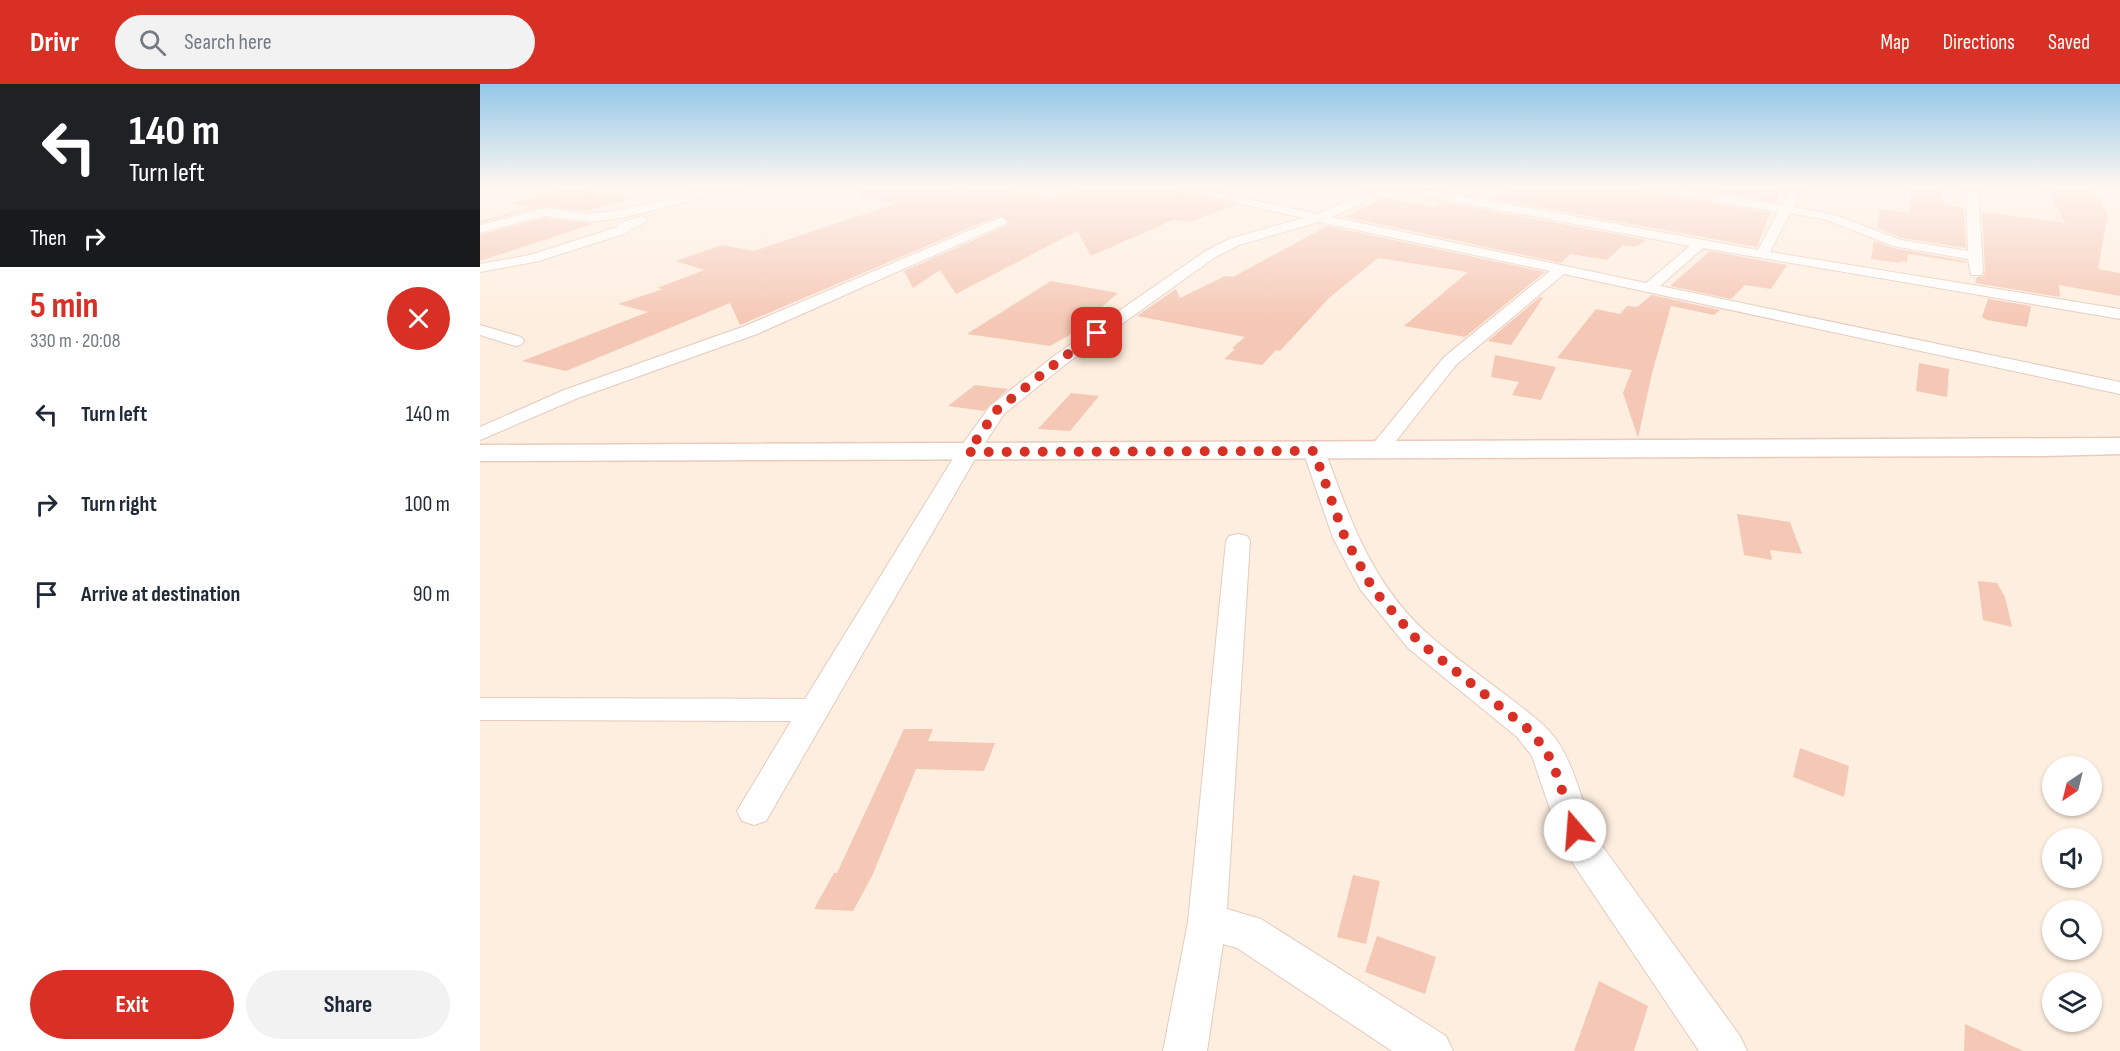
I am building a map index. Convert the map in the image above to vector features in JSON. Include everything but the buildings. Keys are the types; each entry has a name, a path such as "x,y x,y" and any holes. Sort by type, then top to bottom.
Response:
{"street":[{"path":"480,268 500,267 615,232"},
{"path":"480,434 572,394 751,330 975,232"},
{"path":"754,811 968,452 997,410 1060,360 1209,255 1234,242 1268,232"},
{"path":"1391,232 2120,388"},
{"path":"1635,232 2120,314"},
{"path":"1762,255 1774,232"},
{"path":"1864,232 1888,241 1974,256"},
{"path":"1973,232 1977,291"},
{"path":"1649,288 1700,244"},
{"path":"1378,451 1450,361 1562,269"},
{"path":"480,330 515,340"},
{"path":"480,453 1378,451 2120,446"},
{"path":"1314,451 1345,538 1373,589 1418,641 1528,729 1546,750 1557,775 1575,830 1587,854 1725,1051"},
{"path":"1185,1051 1207,922 1238,541"},
{"path":"480,709 814,710"},
{"path":"1207,922 1247,932 1431,1051"}],"route":[{"path":"1097,333 997,410 968,452 1314,451 1345,538 1373,589 1418,641 1528,729 1546,750 1557,775 1575,830"}]}
